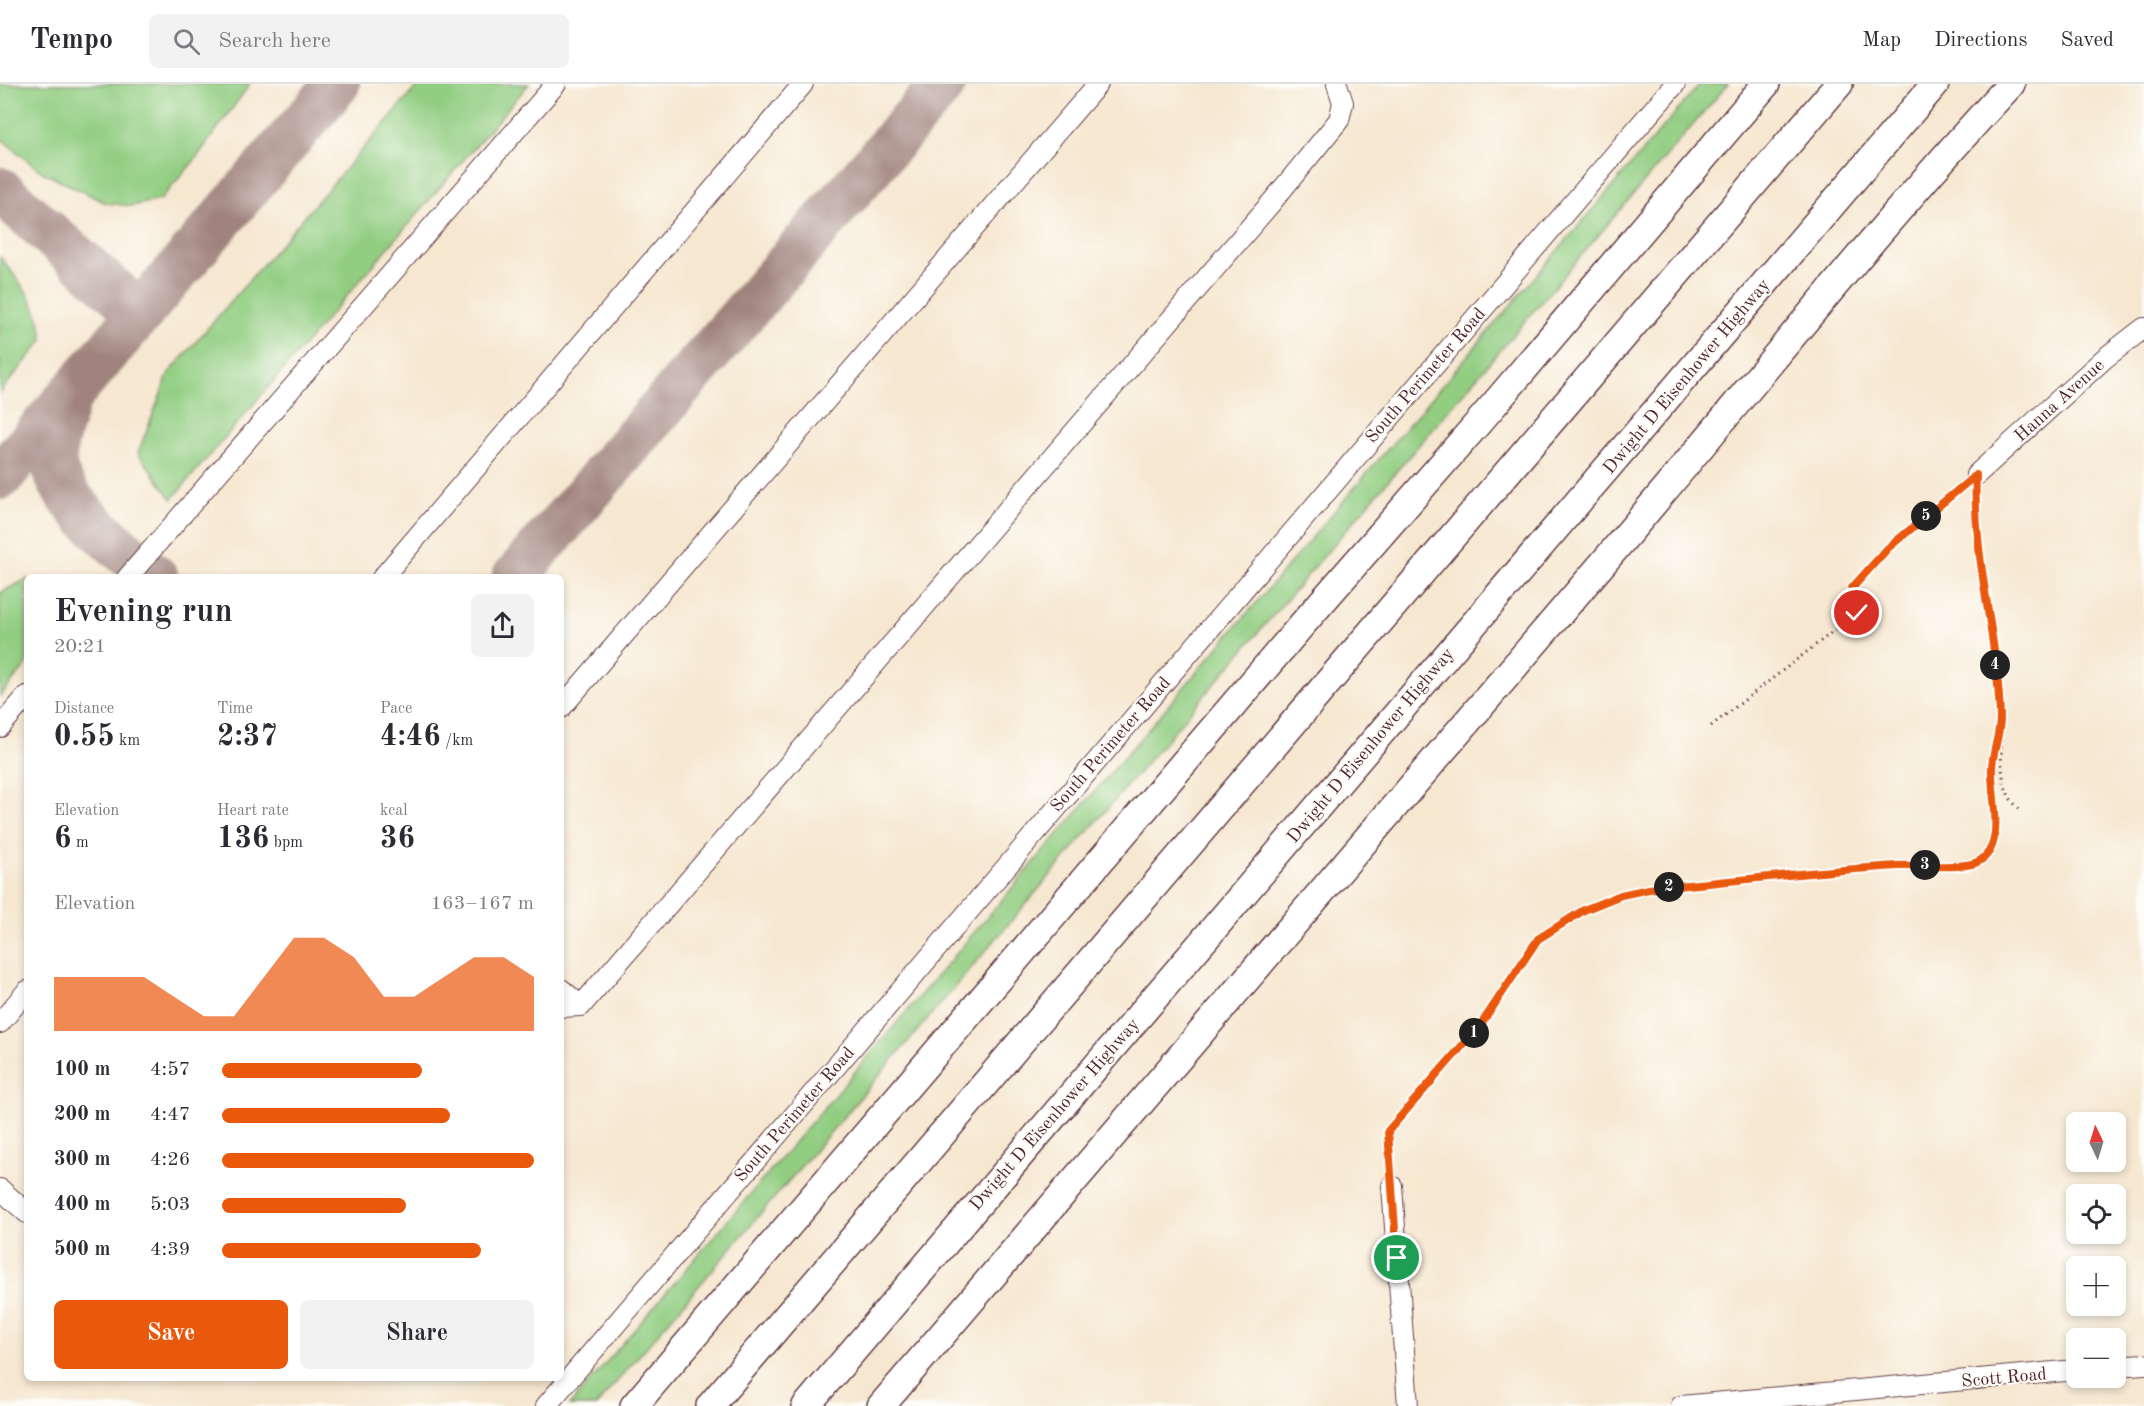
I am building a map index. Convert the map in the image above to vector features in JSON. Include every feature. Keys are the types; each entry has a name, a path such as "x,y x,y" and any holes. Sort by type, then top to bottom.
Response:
{"highway":[{"path":"634,1406 1300,627 1492,407 1766,84"},
{"path":"710,1406 1839,84"},
{"name":"Dwight D Eisenhower Highway","path":"806,1406 1935,84"},
{"path":"880,1406 1256,964 1592,576 1731,408 2011,84"}],"street":[{"path":"130,574 555,84"},
{"path":"385,574 803,84"},
{"path":"564,705 1098,84"},
{"path":"564,1007 581,1006 1339,120 1343,103 1337,84"},
{"name":"South Perimeter Road","path":"546,1406 1675,84"},
{"name":"Hanna Avenue","path":"1976,475 2105,358 2144,327"},
{"path":"0,727 24,699"},
{"path":"564,992 581,1006"},
{"path":"0,1023 24,995"},
{"path":"1392,1186 1408,1406"},
{"path":"0,1189 24,1210"},
{"path":"2126,1365 2144,1364"},
{"name":"Scott Road","path":"1681,1406 2066,1371"}],"path":[{"path":"1860,636 1852,588 1888,548 1976,475"},
{"path":"1976,475 1974,511 1991,624 2004,788 2015,806 2023,811"},
{"path":"1711,726 1857,613"},
{"path":"1392,1186 1388,1131 1482,1023 1538,939 1584,910 1621,895 1649,889 1897,866 1974,864 1986,856 1993,842 1996,818 1992,768 2000,720"}],"green space":[{"path":"0,84 250,84 194,161 160,200 132,206 106,203 42,172 0,138"},
{"path":"419,84 529,84 172,499 138,453 169,373"},
{"path":"1700,84 1728,84 596,1406 569,1406"},
{"path":"0,257 34,305 43,340 0,393"},
{"path":"24,581 24,668 0,696 0,593"}],"taxiway":[{"path":"0,477 337,84"},
{"path":"517,574 943,84"},
{"path":"0,190 141,314"},
{"path":"67,403 55,447 54,462 58,477 67,493 95,525 151,574"}],"route":[{"path":"1397,1258 1388,1131 1482,1023 1538,939 1584,910 1621,895 1649,889 1897,866 1974,864 1986,856 1993,842 1996,818 1992,768 2000,720 1991,624 1974,511 1976,475 1888,548 1852,588 1857,613"}]}
